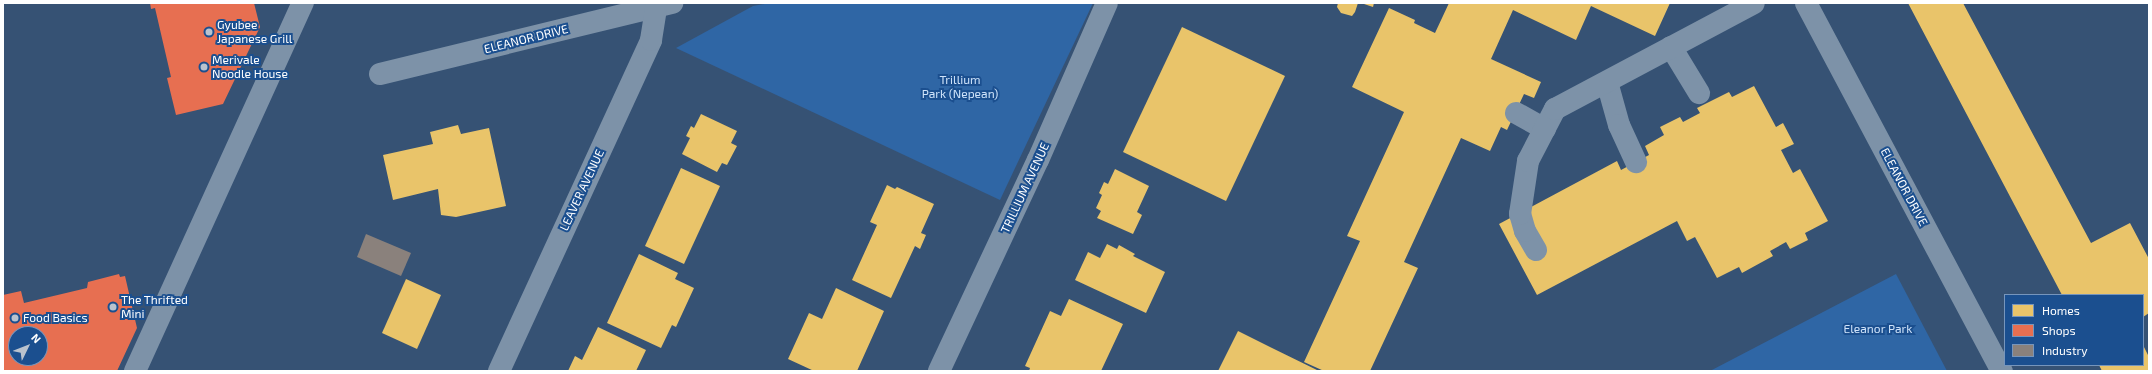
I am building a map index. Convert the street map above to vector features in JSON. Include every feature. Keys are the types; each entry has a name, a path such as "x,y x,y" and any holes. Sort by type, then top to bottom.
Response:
{"street":[{"path":"135,371 303,3"},
{"name":"TRILLIUM AVENUE","path":"939,371 1038,160 1107,3"},
{"path":"1536,250 1525,231 1520,214 1528,161 1555,109 1754,3"},
{"name":"ELEANOR DRIVE","path":"1806,3 2002,371"},
{"name":"ELEANOR DRIVE","path":"380,74 664,5"},
{"name":"LEAVER AVENUE","path":"499,371 651,40 664,5"},
{"path":"1671,47 1699,93"},
{"path":"1607,82 1619,125 1636,162"},
{"path":"1516,113 1545,129"}],"green space":[{"name":"Trillium Park (Nepean)","path":"770,3 1093,3 1000,200 676,48 753,6"},
{"name":"Eleanor Park","path":"1896,274 1947,371 1710,371"}],"building: Homes":[{"path":"1338,3 1358,3 1352,16 1341,13 1337,7"},
{"path":"1361,3 1374,3 1373,7"},
{"path":"1449,3 1670,3 1655,36 1591,6 1576,40 1513,10 1491,59 1541,82 1534,98 1524,94 1507,130 1501,127 1490,151 1461,138 1404,262 1418,268 1370,371 1324,371 1304,362 1360,241 1347,236 1404,112 1352,87 1389,8 1415,20 1414,23 1435,33"},
{"path":"1908,3 1963,3 2091,243 2130,223 2149,259 2149,313 2144,316 2144,294 2061,294"},
{"path":"1182,27 1285,76 1226,201 1123,152"},
{"path":"1754,86 1776,127 1783,123 1794,144 1781,150 1793,173 1800,169 1828,221 1805,233 1808,240 1790,249 1786,242 1770,251 1773,256 1742,273 1739,267 1717,278 1695,237 1687,241 1677,221 1537,295 1499,224 1617,161 1621,170 1649,155 1645,146 1664,135 1660,127 1680,117 1683,122 1700,113 1697,108 1729,92 1732,97"},
{"path":"701,114 737,131 731,143 737,146 727,165 722,163 717,172 682,154 690,138 686,136 691,126 694,128"},
{"path":"458,125 461,134 489,128 506,206 456,217 441,215 438,189 393,200 383,155 433,144 430,132"},
{"path":"681,168 720,186 684,264 645,246"},
{"path":"1115,169 1149,186 1137,212 1142,215 1133,234 1097,218 1101,211 1096,208 1102,195 1099,193 1104,182 1108,184"},
{"path":"887,185 895,189 897,187 934,204 921,233 926,235 920,249 915,246 891,298 852,280 877,225 870,222"},
{"path":"1107,244 1117,249 1119,245 1135,254 1133,256 1165,272 1146,313 1075,280 1088,252 1100,258"},
{"path":"639,254 678,273 675,279 694,288 676,327 672,325 661,348 607,323"},
{"path":"406,279 441,295 417,349 382,333"},
{"path":"836,288 884,311 857,371 814,371 788,359 809,313 822,319"},
{"path":"1069,299 1123,324 1101,371 1029,371 1030,368 1025,366 1050,311 1061,316"},
{"path":"598,327 646,350 636,371 568,371 575,356 582,360"},
{"path":"1238,331 1270,347 1319,371 1218,371"},
{"path":"2144,347 2149,357 2149,371 2102,371 2100,366 2144,366"}],"building: Shops":[{"path":"150,3 254,3 260,27 223,104 176,115 167,78 171,77 155,8 151,9"},
{"path":"119,274 120,277 125,276 137,328 117,371 3,371 3,295 21,291 24,303 87,288 88,282"}],"building: Industry":[{"path":"366,234 411,253 401,276 357,257"}],"place":[{"name":"Gyubee Japanese Grill","path":"209,32"},
{"name":"Merivale Noodle House","path":"204,67"},
{"name":"The Thrifted Mini","path":"113,307"},
{"name":"Food Basics","path":"15,318"}]}
